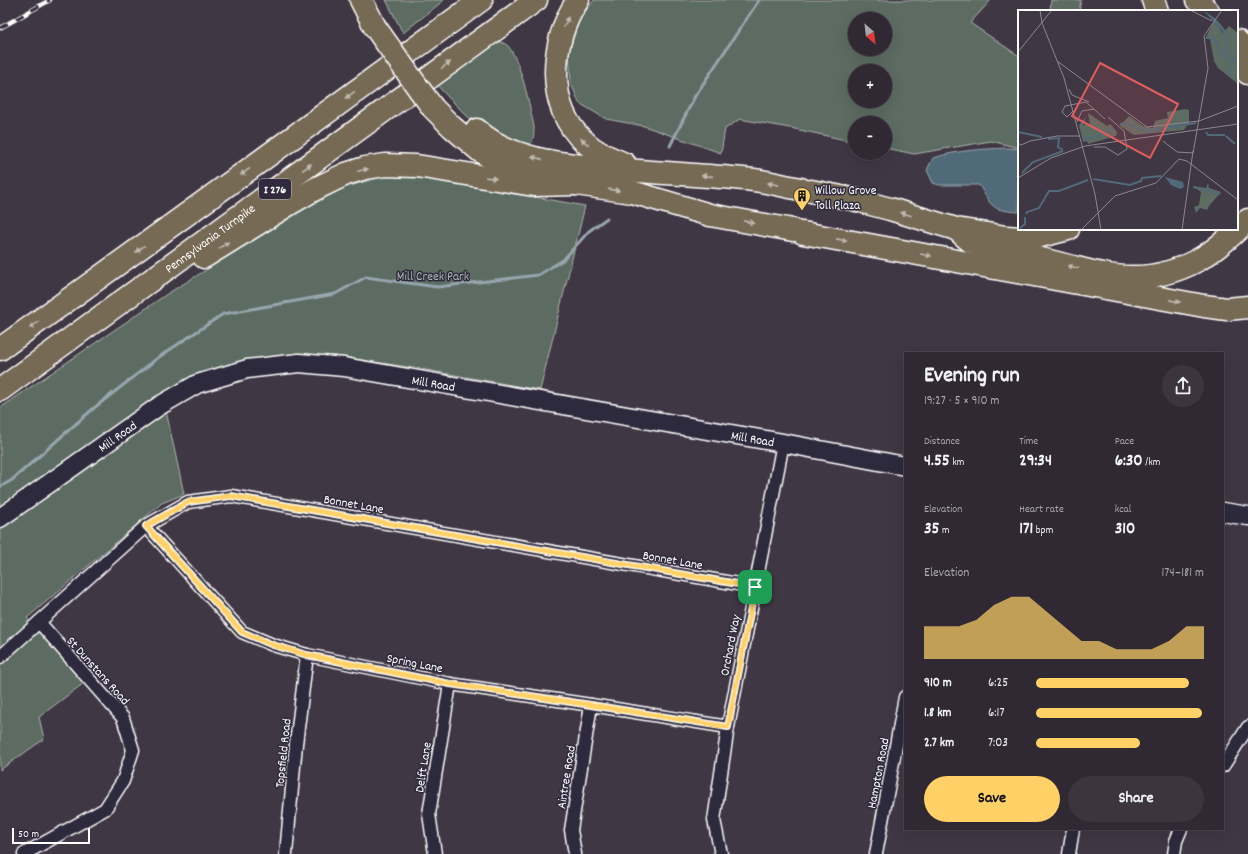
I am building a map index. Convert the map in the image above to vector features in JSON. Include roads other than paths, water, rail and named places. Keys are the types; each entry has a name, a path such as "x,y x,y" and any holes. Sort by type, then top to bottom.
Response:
{"highway":[{"path":"361,0 379,15 419,89 486,138 508,150 570,164 645,172 746,179 852,199 956,229 1006,237 1025,238 1064,230"},
{"path":"381,72 426,28 463,0"},
{"name":"I 276","path":"0,349 481,0"},
{"name":"Pennsylvania Turnpike","path":"8,385 536,0"},
{"path":"578,0 567,19 557,53 556,82 561,106 567,120 584,142 606,156 645,172"},
{"path":"1153,0 1157,10"},
{"path":"1180,0 1189,10"},
{"path":"1198,0 1207,10"},
{"path":"1238,42 1248,52"},
{"path":"1238,62 1248,73"},
{"path":"439,104 452,127 480,151 496,161 517,170 576,184 632,192 710,215 1204,306 1227,309 1248,307"},
{"path":"8,385 291,203 346,174 365,168 384,165 417,166 534,185 576,184"},
{"path":"1238,229 1248,220"},
{"path":"956,229 970,241 1098,273 1131,278 1165,273 1181,268 1198,260 1218,246 1236,230"},
{"path":"1109,289 1153,285 1177,278 1213,261 1248,232"}],"street":[{"name":"Mill Road","path":"0,518 159,406 197,384 247,369 299,363 344,367 783,443 904,466"},
{"name":"Orchard Way","path":"721,854 714,820 728,727 783,443"},
{"name":"Bonnet Lane","path":"0,657 146,526 188,502 231,496 755,587"},
{"path":"1224,512 1248,516"},
{"name":"Spring Lane","path":"146,526 242,632 273,645 307,655 450,684 728,727"},
{"name":"St Dunstans Road","path":"24,854 105,809 123,781 133,750 123,718 39,622"},
{"name":"Topsfield Road","path":"286,854 296,744 307,655"},
{"name":"Delft Lane","path":"435,854 429,814 450,684"},
{"name":"Hampton Road","path":"876,854 904,702"},
{"name":"Aintree Road","path":"575,854 570,830 591,705"},
{"path":"1224,764 1248,727"},
{"path":"1069,854 1073,830"},
{"path":"1174,854 1176,841 1181,830"}],"water":[{"path":"1018,149 1018,212 998,209 990,203 979,185 939,185 933,183 927,170 933,158 970,150"}],"waterway":[{"path":"670,146 695,96 759,0"},
{"path":"0,487 12,480 94,408 159,357 223,314 335,294 366,277 437,287 538,275 563,260 589,231 607,218"}],"railway":[{"path":"0,28 50,0"}],"place":[{"name":"Willow Grove Toll Plaza","path":"802,211"}],"park label":[{"name":"Mill Creek Park","path":"433,275"}]}
